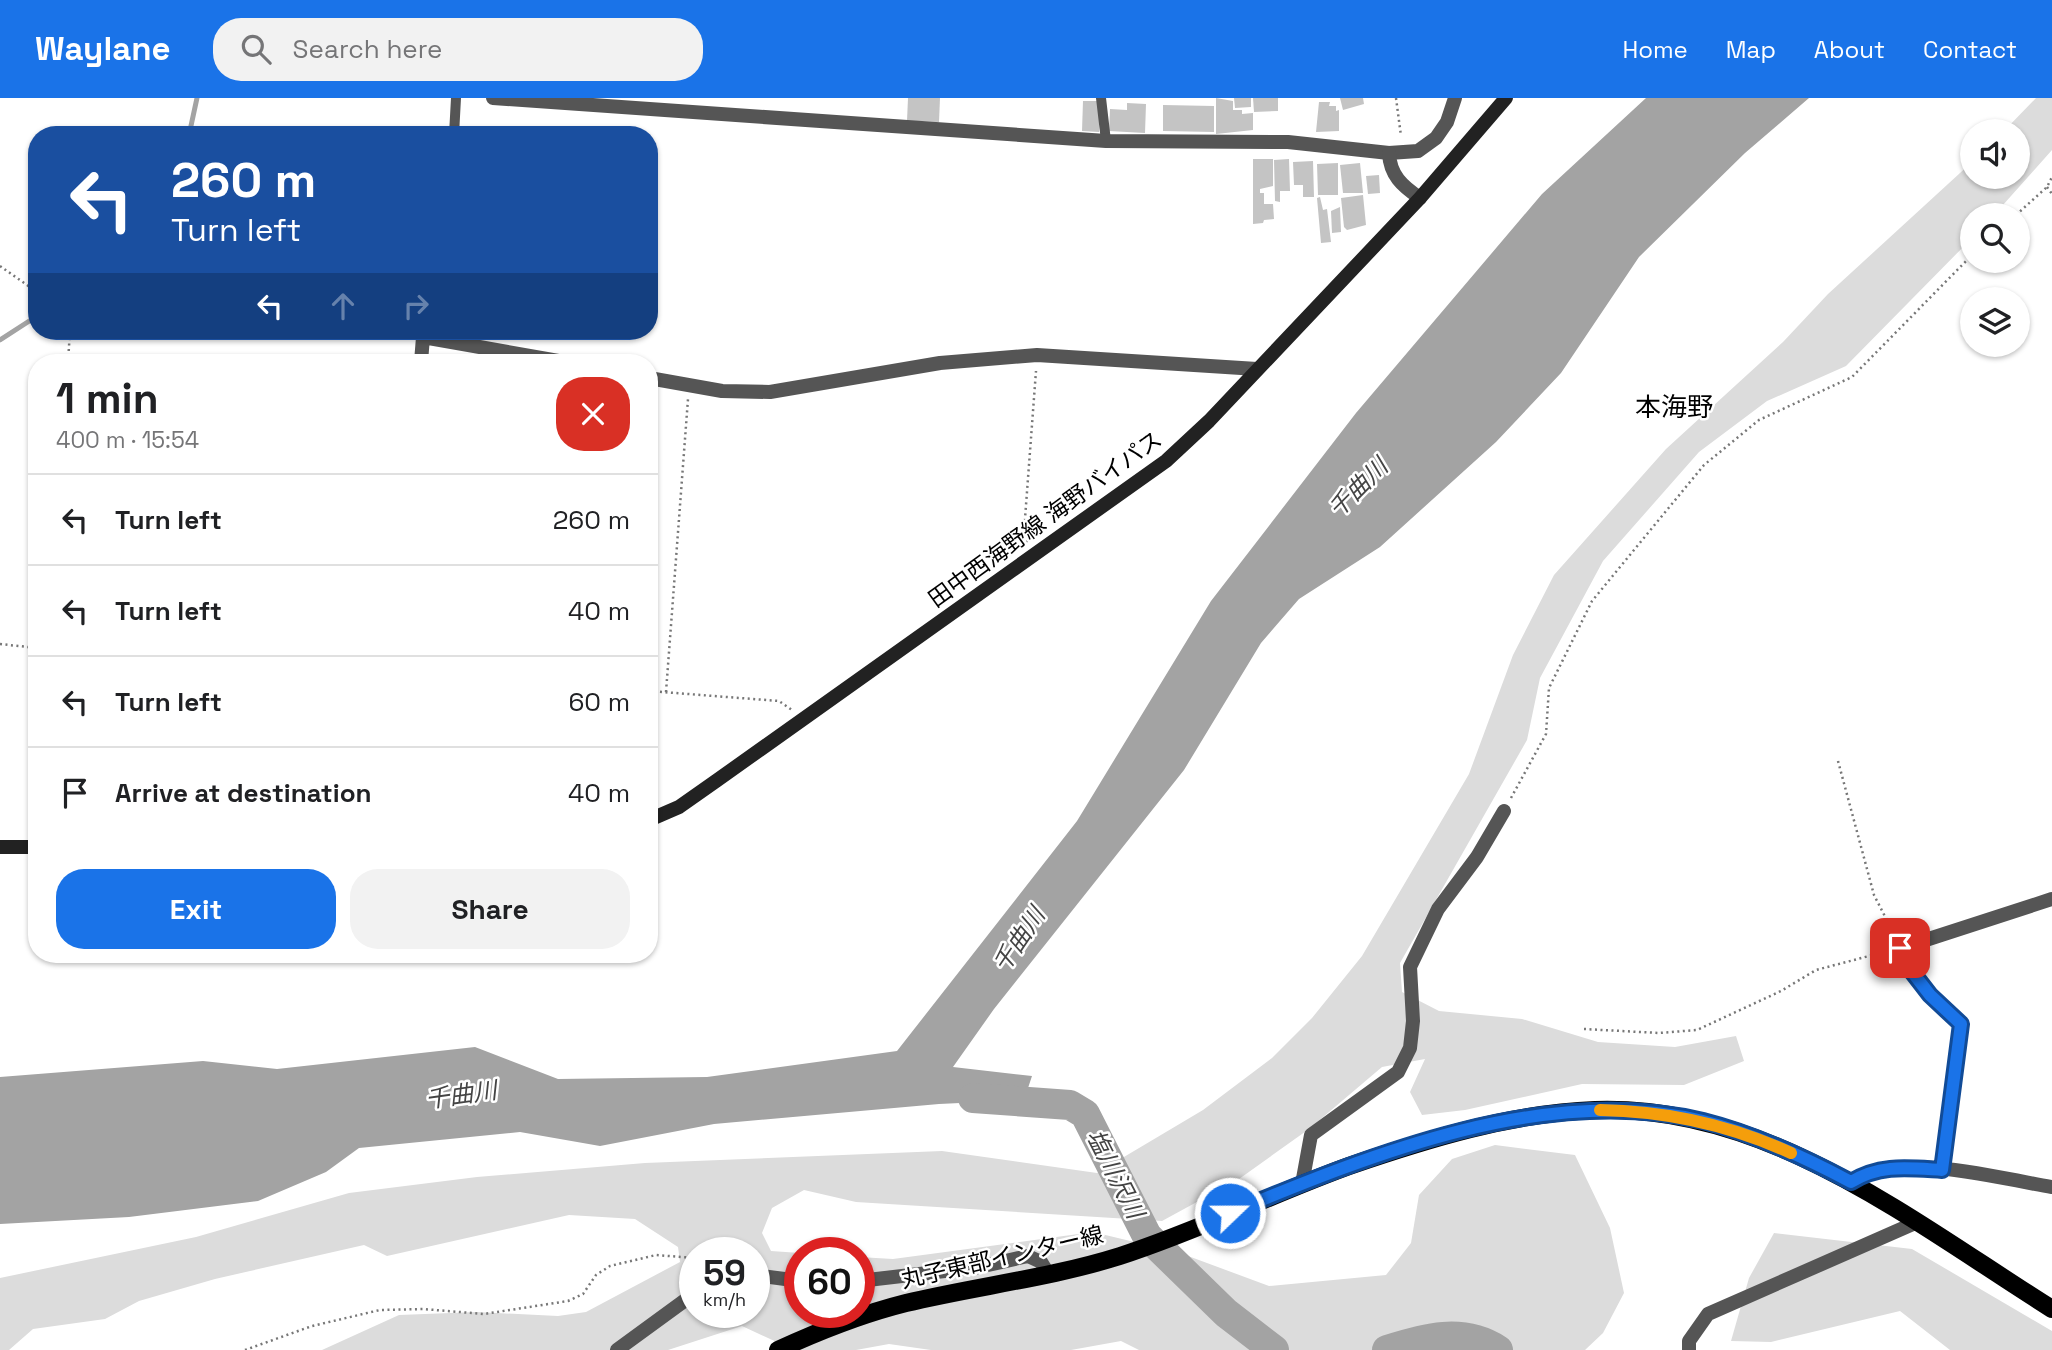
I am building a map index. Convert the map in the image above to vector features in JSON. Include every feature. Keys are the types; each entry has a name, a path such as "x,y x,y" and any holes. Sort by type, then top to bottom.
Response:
{"main road":[{"name":"丸子東部インター線","path":"778,1350 860,1316 907,1303 1049,1275 1121,1256 1302,1184 1460,1133 1537,1116 1595,1110 1633,1111 1702,1121 1782,1149 1851,1182 2052,1309"}],"street":[{"path":"493,98 1106,142 1288,142 1396,153 1418,151 1436,138 1447,122 1455,98"},
{"name":"田中西海野線 海野バイパス","path":"658,816 679,807 1034,558 1167,461 1420,198 1507,98"},
{"path":"1396,153 1394,176 1420,198"},
{"path":"453,340 524,354"},
{"path":"658,380 722,391 770,393 940,363 1037,355 1257,369"},
{"path":"1302,1184 1311,1135 1398,1072 1410,1048 1413,1021 1410,967 1438,909 1477,857 1504,810"},
{"path":"0,846 28,848"},
{"path":"1942,1170 1961,1024 1930,995 1913,973 1900,948 2052,899"},
{"path":"1851,1182 1868,1171 1889,1167 1942,1170 2052,1186"},
{"path":"1689,1350 1689,1341 1708,1314 1915,1223"},
{"path":"875,1279 979,1267 1028,1256 1041,1262 1049,1275"},
{"path":"617,1350 679,1305"}],"lane":[{"path":"454,126 456,98"},
{"path":"1101,98 1106,142"}],"path":[{"path":"1396,98 1396,153"},
{"path":"2029,203 2047,187 2052,177"},
{"path":"2047,187 2052,194"},
{"path":"0,266 28,286"},
{"path":"1504,810 1546,734 1549,688 1592,601 1704,465 1759,420 1852,377 1960,267"},
{"path":"1034,558 1024,532 1037,355"},
{"path":"666,692 689,385"},
{"path":"0,644 28,647"},
{"path":"658,692 779,701 804,718"},
{"path":"1584,1029 1659,1033 1697,1030 1781,992 1816,970 1900,948 1874,895 1838,761"},
{"path":"245,1350 312,1326 380,1310 423,1308 484,1314 568,1301 583,1294 596,1275 610,1266 656,1255 679,1257"}],"shaded area":[{"path":"2036,98 2052,98 2052,150 2030,175 2030,119 2016,119"},
{"path":"1960,173 1960,189 2017,189 2005,203 1960,203 1960,250 1846,366 1767,401 1699,452 1603,561 1540,678 1527,740 1400,963 1402,992 1439,1011 1522,1019 1598,1042 1675,1047 1736,1036 1744,1061 1684,1085 1582,1084 1465,1110 1422,1115 1410,1092 1425,1059 1382,1067 1309,1129 1239,1179 1162,1221 856,1202 804,1190 772,1208 762,1233 764,1237 679,1237 679,1254 678,1247 635,1219 569,1215 387,1256 364,1245 215,1279 139,1301 105,1319 33,1329 9,1350 0,1350 0,1278 196,1237 349,1193 477,1177 645,1163 942,1151 1097,1173 1203,1110 1272,1058 1312,1018 1362,956 1469,774 1513,655 1554,575 1666,449 1783,342 1828,294"},
{"path":"1495,1145 1575,1155 1610,1228 1624,1293 1603,1333 1585,1350 1139,1350 1121,1341 1071,1350 931,1350 889,1344 856,1350 794,1350 746,1328 770,1328 770,1249 784,1252 784,1328 875,1328 875,1258 893,1259 1093,1232 1180,1253 1269,1286 1386,1275 1411,1243 1419,1195 1452,1159"},
{"path":"1774,1233 1912,1249 2052,1331 2052,1350 1950,1350 1900,1311 1771,1342 1731,1341 1749,1278"},
{"path":"679,1263 679,1328 736,1328 668,1350 322,1350 399,1315 477,1312 558,1316 586,1312"}],"water":[{"name":"千曲川","path":"1646,98 1809,98 1745,153 1639,257 1561,373 1496,442 1380,547 1299,599 1261,643 1184,770 994,1009 953,1067 1032,1076 1024,1100 939,1104 714,1124 600,1146 520,1132 359,1148 326,1172 258,1201 129,1217 0,1224 0,1077 203,1061 277,1069 475,1047 558,1079 707,1077 897,1051 1077,821 1211,601 1356,413 1542,194"}],"building":[{"path":"908,98 940,98 939,122 907,121"},
{"path":"1216,98 1233,101 1233,110 1242,110 1242,114 1253,113 1253,130 1216,134"},
{"path":"1234,98 1251,98 1251,107 1235,108"},
{"path":"1253,98 1278,98 1278,111 1254,112"},
{"path":"1340,98 1363,98 1364,104 1343,110"},
{"path":"1083,101 1100,101 1099,132 1082,131"},
{"path":"1319,102 1330,102 1329,106 1336,106 1336,111 1339,110 1339,131 1316,132"},
{"path":"1127,103 1146,104 1145,133 1109,131 1110,109 1127,110"},
{"path":"1163,105 1214,106 1214,132 1163,131"},
{"path":"1253,159 1273,159 1273,186 1260,189 1260,193 1264,193 1264,204 1273,204 1274,219 1253,224"},
{"path":"1289,159 1290,191 1280,191 1280,202 1275,201 1274,160"},
{"path":"1313,161 1314,197 1303,197 1303,185 1294,185 1293,162"},
{"path":"1338,163 1338,195 1318,195 1317,164"},
{"path":"1360,163 1363,193 1343,193 1340,165"},
{"path":"1379,175 1380,193 1368,194 1366,176"},
{"path":"1363,195 1366,225 1347,230 1344,227 1341,198"},
{"path":"1320,197 1323,210 1327,209 1331,242 1321,243 1317,198"},
{"path":"1340,207 1341,232 1332,233 1331,211"}],"waterway":[{"path":"191,126 197,98"},
{"path":"0,340 28,322"},
{"name":"塩川沢川","path":"973,1098 1070,1105 1085,1114 1147,1236 1226,1313 1274,1350"},
{"name":"塩川沢川","path":"1387,1350 1443,1337 1471,1339 1498,1350"}],"slow traffic":[{"path":"1600,1110 1633,1111 1702,1121 1756,1138 1791,1153"}],"district":[{"name":"本海野","path":"1674,407"}],"route":[{"path":"1230,1213 1351,1166 1432,1140 1504,1122 1595,1110 1633,1111 1702,1121 1756,1138 1851,1182 1868,1171 1889,1167 1942,1170 1961,1024 1930,995 1913,973 1906,953 1900,948"}]}
